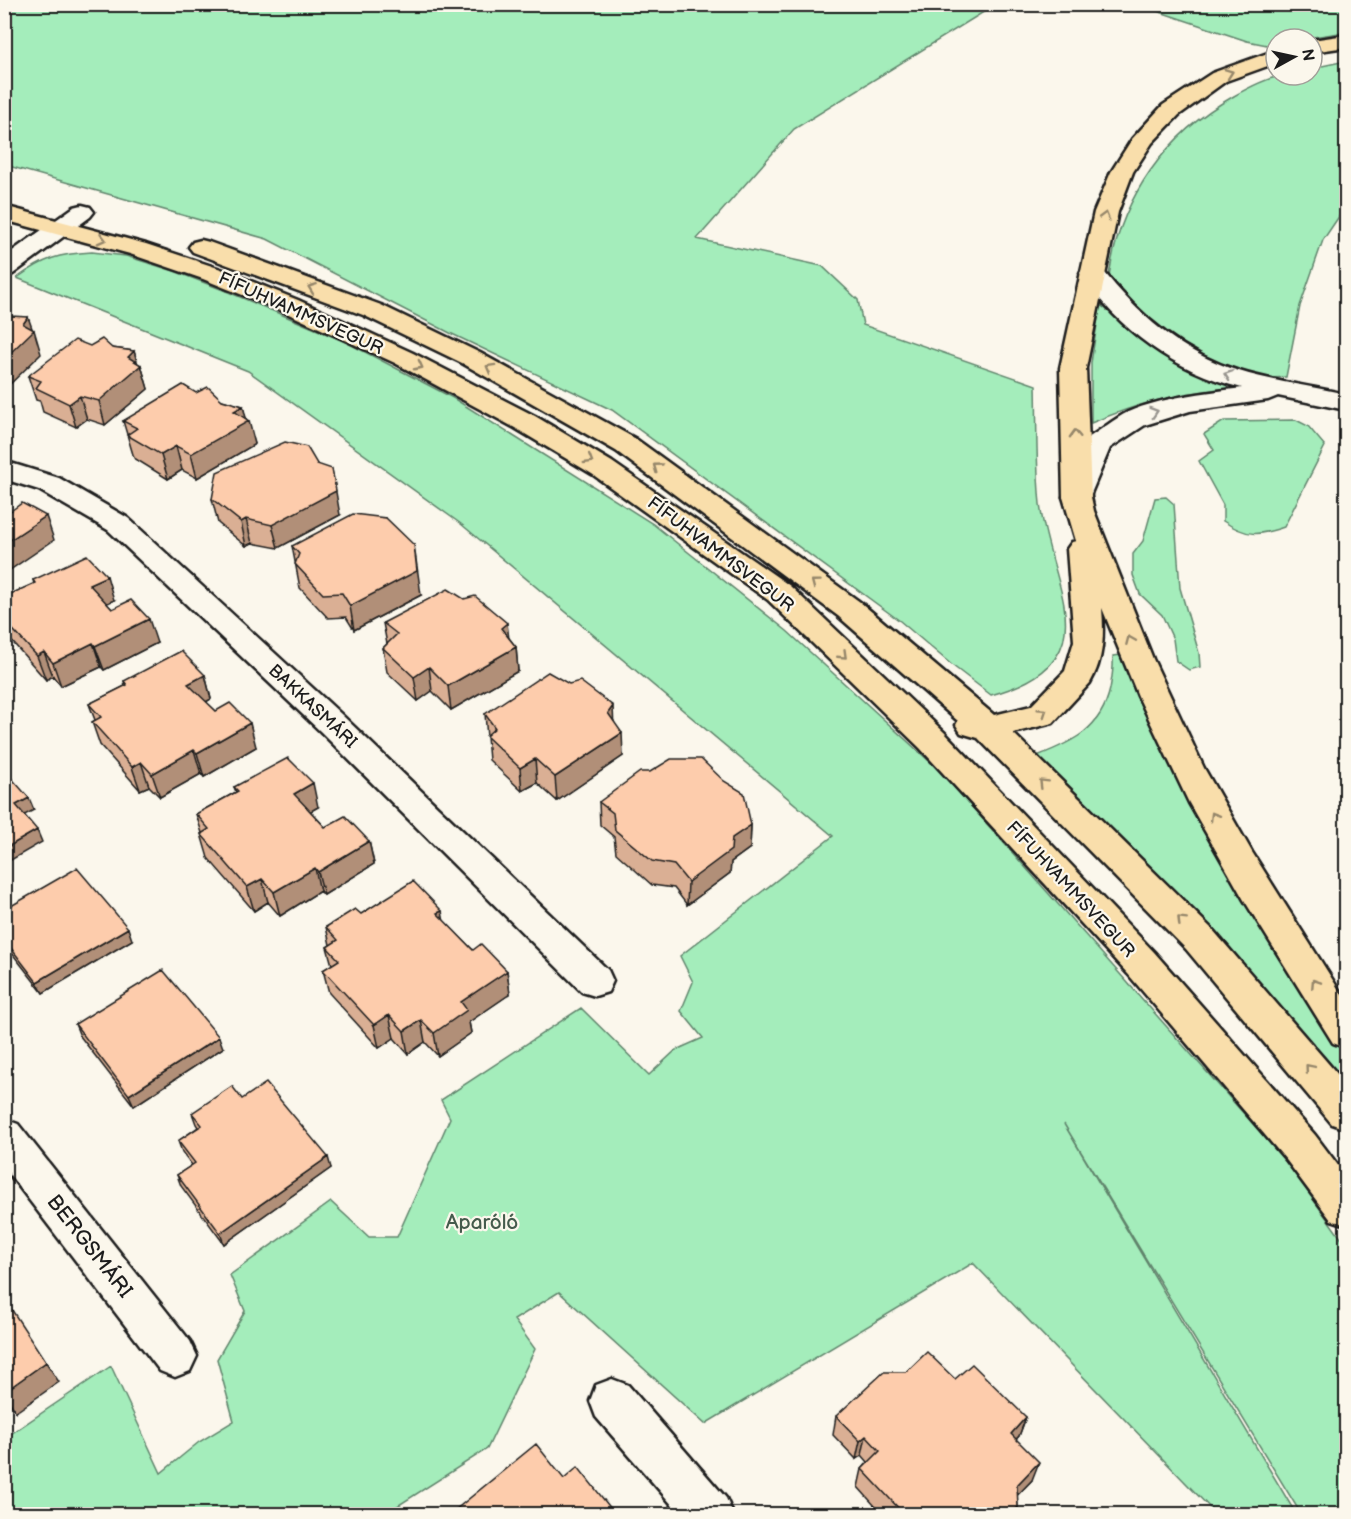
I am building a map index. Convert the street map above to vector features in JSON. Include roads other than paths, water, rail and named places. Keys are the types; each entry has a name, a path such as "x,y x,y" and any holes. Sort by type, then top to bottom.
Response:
{"main road":[{"path":"1324,44 1347,41"},
{"path":"779,593 809,605 837,622 953,717 969,725 988,729 1042,715 1079,675 1089,641 1079,504 1073,368 1106,212 1122,172 1143,139 1171,110 1219,76 1264,60"},
{"name":"FÍFUHVAMMSVEGUR","path":"12,204 59,217 194,244 372,310 471,358 626,445 849,609 988,729 1199,939 1347,1112"},
{"name":"FÍFUHVAMMSVEGUR","path":"59,217 289,305 404,358 525,422 602,468 779,593 932,740 1125,946 1301,1148 1347,1207"},
{"path":"1079,504 1111,595 1145,678 1206,803 1283,934 1347,1032"}],"street":[{"path":"4,246 59,217"},
{"path":"4,269 59,217"},
{"path":"1092,273 1110,298 1133,320 1182,355 1228,376 1347,402"},
{"path":"1079,504 1098,444 1135,419 1156,411 1190,403 1284,390"},
{"name":"BAKKASMÁRI","path":"4,469 49,484 118,524 331,723 594,981"},
{"name":"BERGSMÁRI","path":"4,1136 175,1356"},
{"path":"612,1401 710,1515"}],"park label":[{"name":"Aparóló","path":"482,1222"}]}
